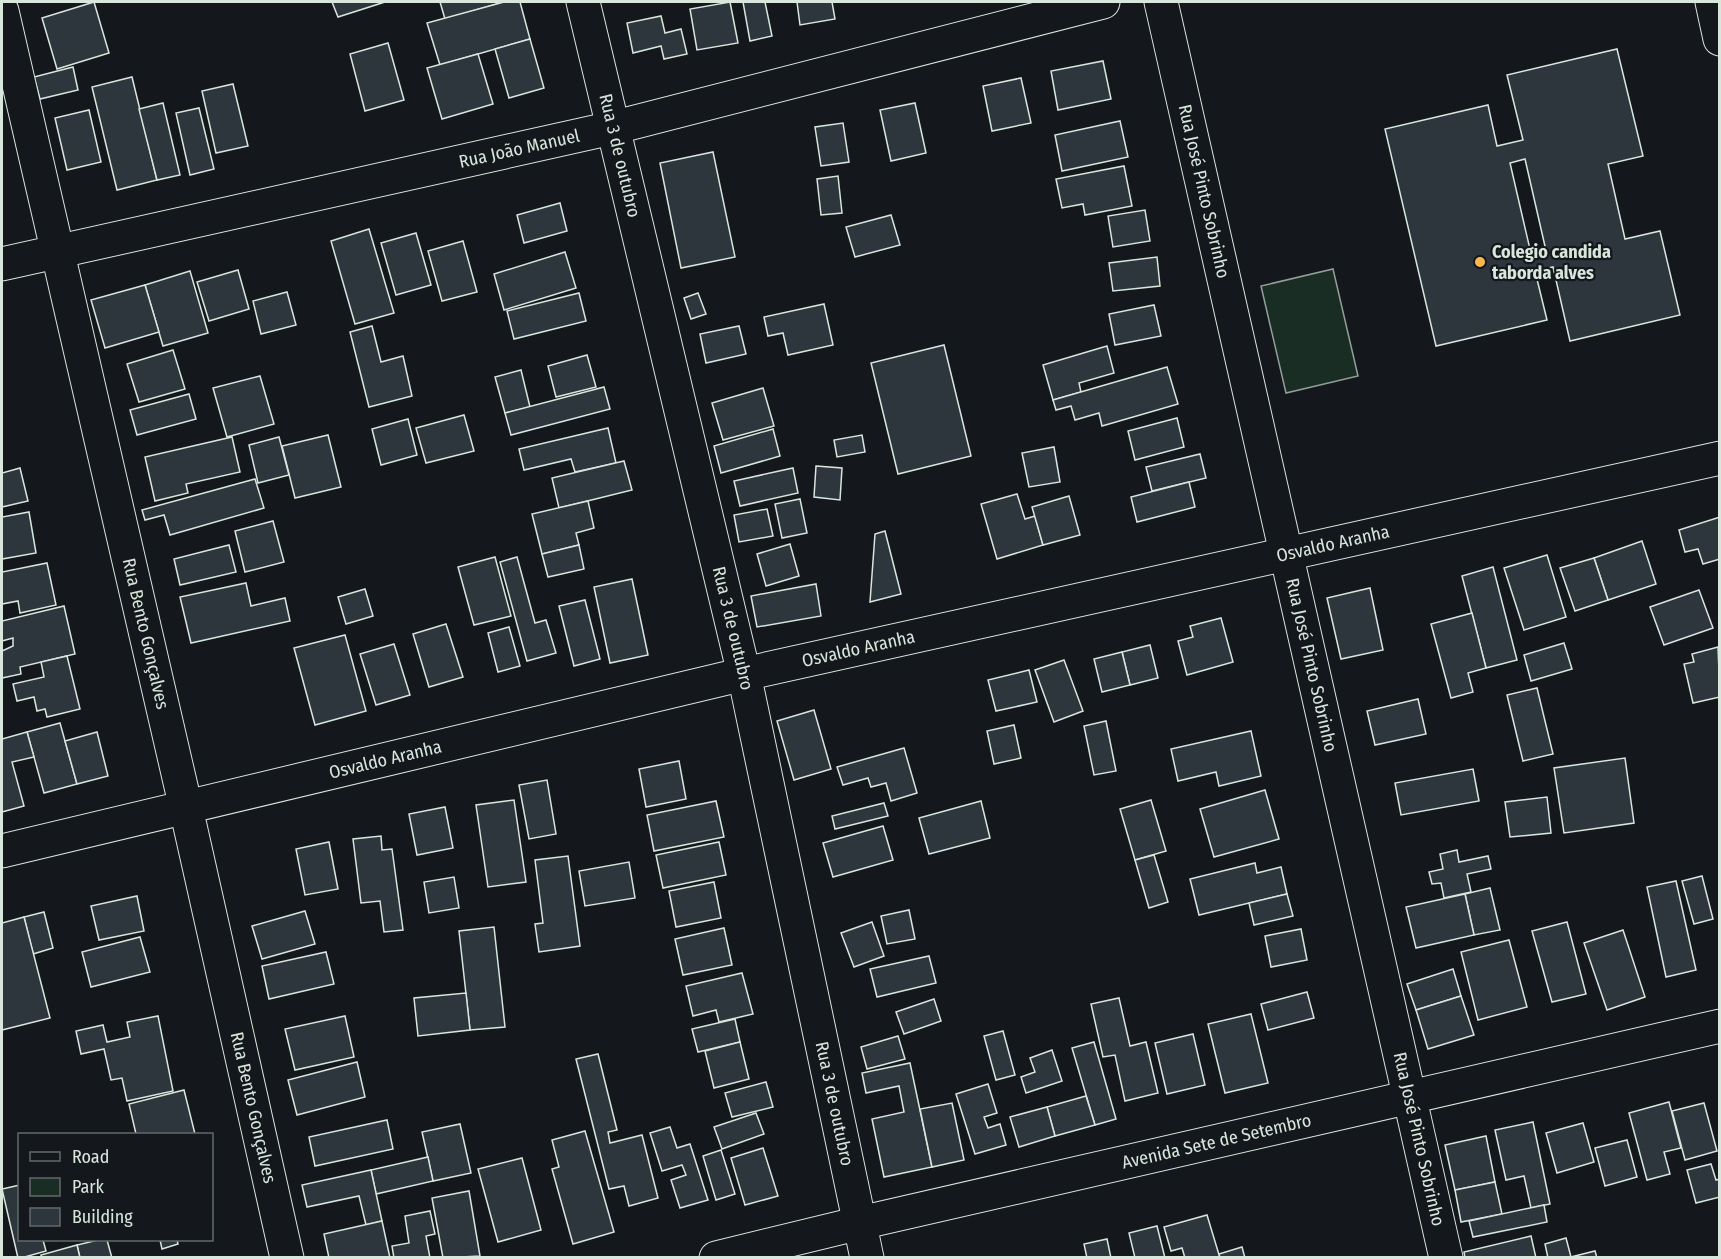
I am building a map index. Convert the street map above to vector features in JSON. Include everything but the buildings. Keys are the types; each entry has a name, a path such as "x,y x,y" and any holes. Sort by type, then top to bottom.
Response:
{"street":[{"name":"Rua 3 de outubro","path":"583,2 744,674 867,1257"},
{"name":"Rua João Manuel","path":"2,264 612,128 1103,2"},
{"name":"Rua José Pinto Sobrinho","path":"1161,2 1446,1257"},
{"path":"1712,2 1719,39"},
{"name":"Rua Bento Gonçalves","path":"2,11 287,1257"},
{"name":"Osvaldo Aranha","path":"2,851 744,674 1719,458"},
{"name":"Avenida Sete de Setembro","path":"716,1257 1719,1026"}],"green space":[{"path":"1333,269 1358,376 1286,393 1261,286"}],"place":[{"name":"Colegio candida taborda alves","path":"1480,262"}]}
